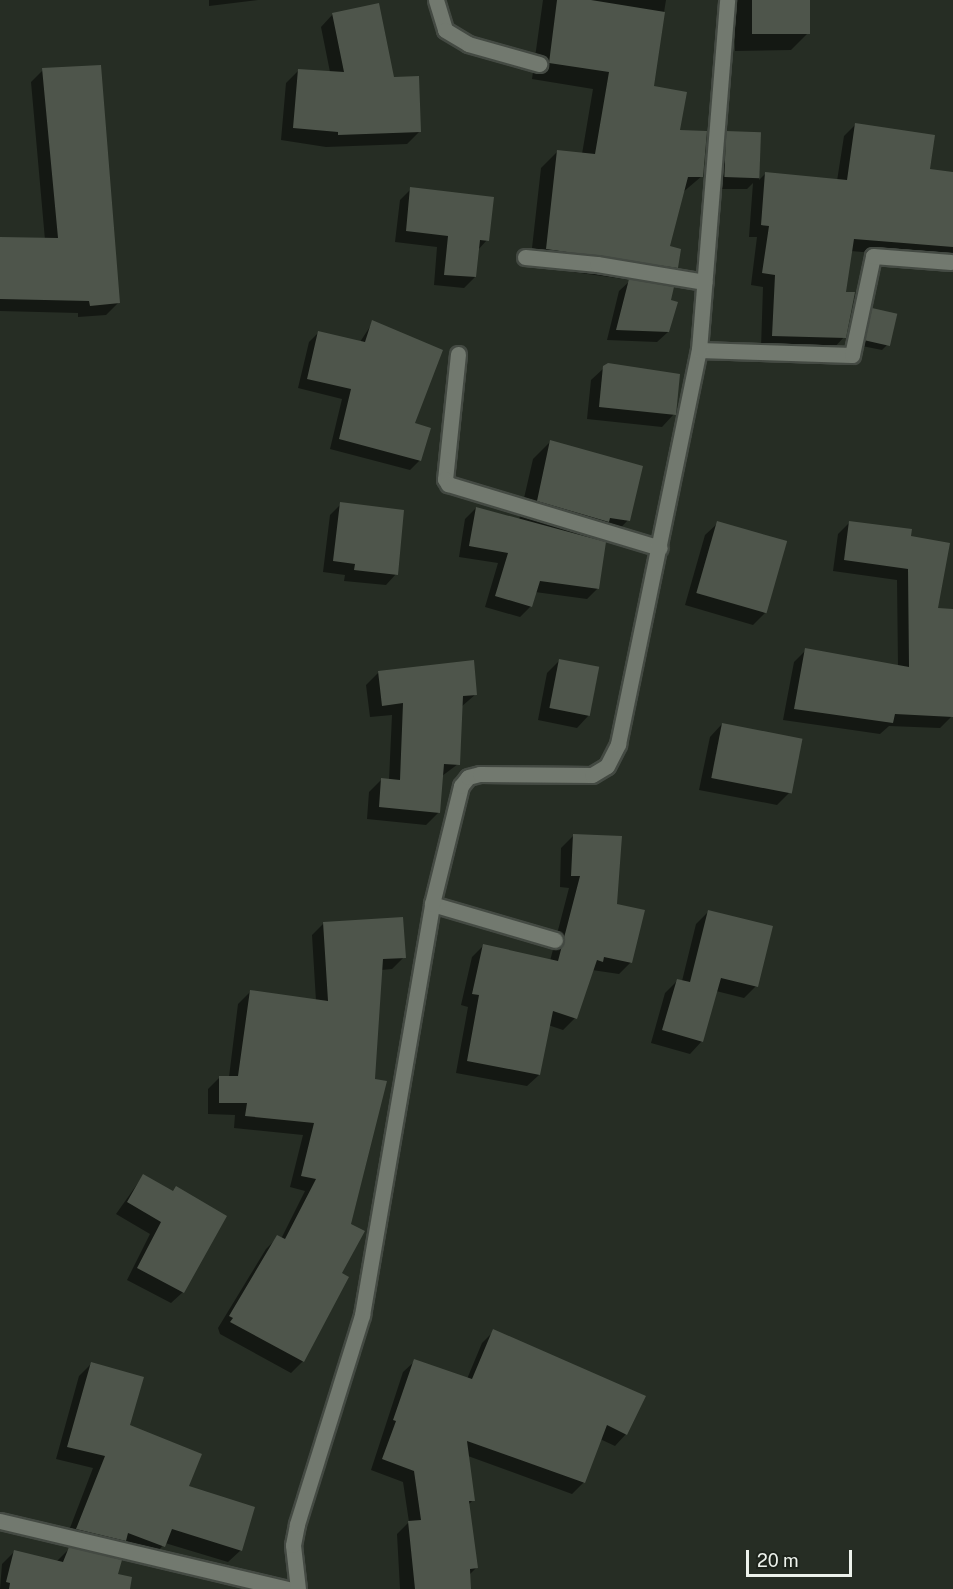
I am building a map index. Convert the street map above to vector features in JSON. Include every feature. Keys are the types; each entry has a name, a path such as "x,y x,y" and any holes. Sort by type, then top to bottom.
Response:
{"street":[{"path":"436,0 445,30 468,44 539,64"},
{"path":"298,1589 293,1545 297,1524 362,1315 432,904 461,786 468,777 592,775 608,766 618,744 699,350 727,0"},
{"path":"699,350 852,355 873,256 951,262"},
{"path":"525,257 597,264 704,282"},
{"path":"458,354 445,479 448,484 660,548"},
{"path":"432,904 555,940"},
{"path":"0,1521 288,1589"}],"building":[{"path":"557,0 591,0 665,12 654,86 687,92 680,130 707,131 703,177 688,177 670,246 681,249 678,268 546,249 557,150 595,154 609,72 549,63"},
{"path":"752,0 810,0 810,34 752,34"},
{"path":"379,3 394,77 419,76 421,132 338,135 338,132 293,128 298,69 344,72 332,13"},
{"path":"101,65 120,303 90,306 89,301 0,299 0,237 58,238 42,68"},
{"path":"855,123 935,135 930,169 953,172 953,247 854,239 846,292 855,292 846,338 772,336 775,275 762,273 769,226 761,225 765,172 847,180"},
{"path":"726,131 761,132 759,178 724,177"},
{"path":"410,187 494,197 489,241 480,240 476,277 444,275 448,236 406,231"},
{"path":"629,279 674,287 671,300 678,302 669,332 616,330"},
{"path":"872,308 897,314 890,346 865,340"},
{"path":"372,320 443,350 415,423 431,428 421,461 339,439 351,389 307,379 318,331 365,342"},
{"path":"608,363 680,374 676,415 599,407 603,366"},
{"path":"550,440 643,466 630,521 610,518 609,522 537,501"},
{"path":"340,502 404,510 398,575 354,570 355,564 333,561"},
{"path":"476,507 606,542 599,589 540,581 532,607 495,596 508,553 469,546"},
{"path":"717,521 787,541 766,613 696,593"},
{"path":"849,521 912,529 911,536 950,543 938,608 953,609 953,717 895,714 893,723 794,709 805,648 909,667 908,569 844,560"},
{"path":"559,659 599,667 590,716 549,708"},
{"path":"474,660 477,695 463,696 460,765 444,764 440,813 379,807 381,778 400,780 403,703 382,706 378,671"},
{"path":"722,723 802,739 792,794 711,778"},
{"path":"573,834 622,836 617,904 645,910 632,963 604,957 603,962 597,960 577,1019 553,1011 540,1075 467,1061 479,995 472,994 483,944 558,961 580,876 571,876"},
{"path":"708,910 773,926 758,987 721,978 703,1042 662,1030 677,979 690,982"},
{"path":"403,917 406,958 383,959 375,1079 387,1081 351,1224 365,1231 342,1273 349,1277 304,1362 230,1322 233,1318 229,1316 277,1235 285,1239 316,1179 301,1176 314,1123 245,1116 247,1103 219,1103 219,1076 238,1076 250,990 328,1001 323,922"},
{"path":"143,1174 173,1191 176,1186 227,1216 184,1293 137,1268 161,1222 127,1202"},
{"path":"493,1329 646,1396 627,1435 607,1425 585,1483 467,1441 475,1501 469,1501 478,1568 470,1569 471,1589 415,1589 408,1521 421,1520 414,1471 382,1459 396,1421 393,1420 414,1359 472,1379"},
{"path":"91,1362 144,1377 130,1425 202,1454 189,1486 255,1507 242,1551 172,1529 165,1547 128,1533 126,1541 76,1529 105,1456 67,1447"},
{"path":"69,1547 122,1560 118,1574 132,1577 130,1589 9,1589 10,1583 6,1582 14,1550 63,1562"}]}
